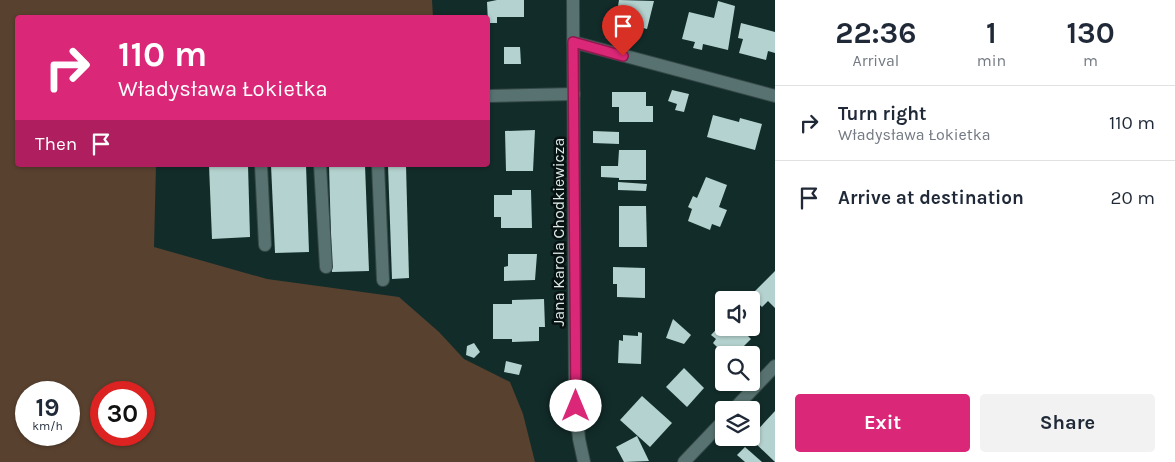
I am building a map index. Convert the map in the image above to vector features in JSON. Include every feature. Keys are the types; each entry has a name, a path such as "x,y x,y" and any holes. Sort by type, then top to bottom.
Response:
{"street":[{"name":"Jana Karola Chodkiewicza","path":"573,0 575,396 579,439 584,462"},
{"path":"573,42 775,96"},
{"path":"490,96 574,94"},
{"path":"261,167 265,245"},
{"path":"320,167 326,267"},
{"path":"378,167 383,280"},
{"path":"742,401 775,366"},
{"path":"684,462 715,429"}],"shaded area":[{"path":"0,0 432,0 433,15 15,15 15,167 156,167 154,247 267,279 399,297 439,332 464,359 510,382 523,414 535,462 0,462"}],"building":[{"path":"524,0 524,17 497,17 497,23 490,23 487,2"},
{"path":"619,0 654,1 647,29 620,22 624,8 618,6"},
{"path":"718,1 735,6 728,50 703,44 702,50 693,48 695,42 682,39 689,12 714,18"},
{"path":"741,23 775,32 775,53 768,51 766,60 739,53 743,39 738,38"},
{"path":"504,47 520,47 521,64 504,64"},
{"path":"672,90 689,94 684,112 675,110 677,104 668,101"},
{"path":"612,92 646,92 646,106 653,106 653,122 619,122 619,107 612,107"},
{"path":"713,115 739,122 740,118 762,124 755,150 707,137"},
{"path":"535,130 533,171 506,171 505,131"},
{"path":"593,131 619,132 619,144 593,143"},
{"path":"619,150 646,150 646,180 619,180 619,178 601,177 601,166 618,166"},
{"path":"209,167 248,167 250,237 212,239"},
{"path":"271,167 306,167 309,252 275,253"},
{"path":"329,167 365,167 369,271 332,272"},
{"path":"388,167 406,167 409,278 392,279"},
{"path":"706,177 727,185 719,207 727,210 720,227 712,224 710,230 688,221 692,209 688,207 693,196 697,198"},
{"path":"618,182 647,184 646,191 618,190"},
{"path":"512,190 531,190 532,228 501,228 501,217 494,217 494,195 512,195"},
{"path":"619,206 646,206 647,247 619,247"},
{"path":"508,254 537,254 535,280 504,281 504,267 508,266"},
{"path":"613,267 645,268 645,298 617,297 617,284 613,284"},
{"path":"775,271 775,308 768,301 762,307 760,305 760,291 755,291"},
{"path":"544,299 545,327 539,327 539,341 512,342 512,339 493,339 493,304 512,304 512,300"},
{"path":"673,319 691,335 684,344 666,338"},
{"path":"715,331 715,336 748,336 751,339 744,346 716,346 713,343 716,339 711,335"},
{"path":"638,332 642,333 641,364 618,363 619,340 623,341 623,335 638,336"},
{"path":"474,343 480,352 474,358 466,355 467,346"},
{"path":"506,361 522,365 519,375 504,372"},
{"path":"684,368 704,388 687,407 666,387"},
{"path":"642,396 672,423 650,447 620,420"},
{"path":"775,411 775,462 758,446 760,446 760,427"},
{"path":"637,436 649,461 624,462 616,447"},
{"path":"745,447 762,462 745,462 737,455"}],"route":[{"path":"576,406 573,42 623,56"}]}
